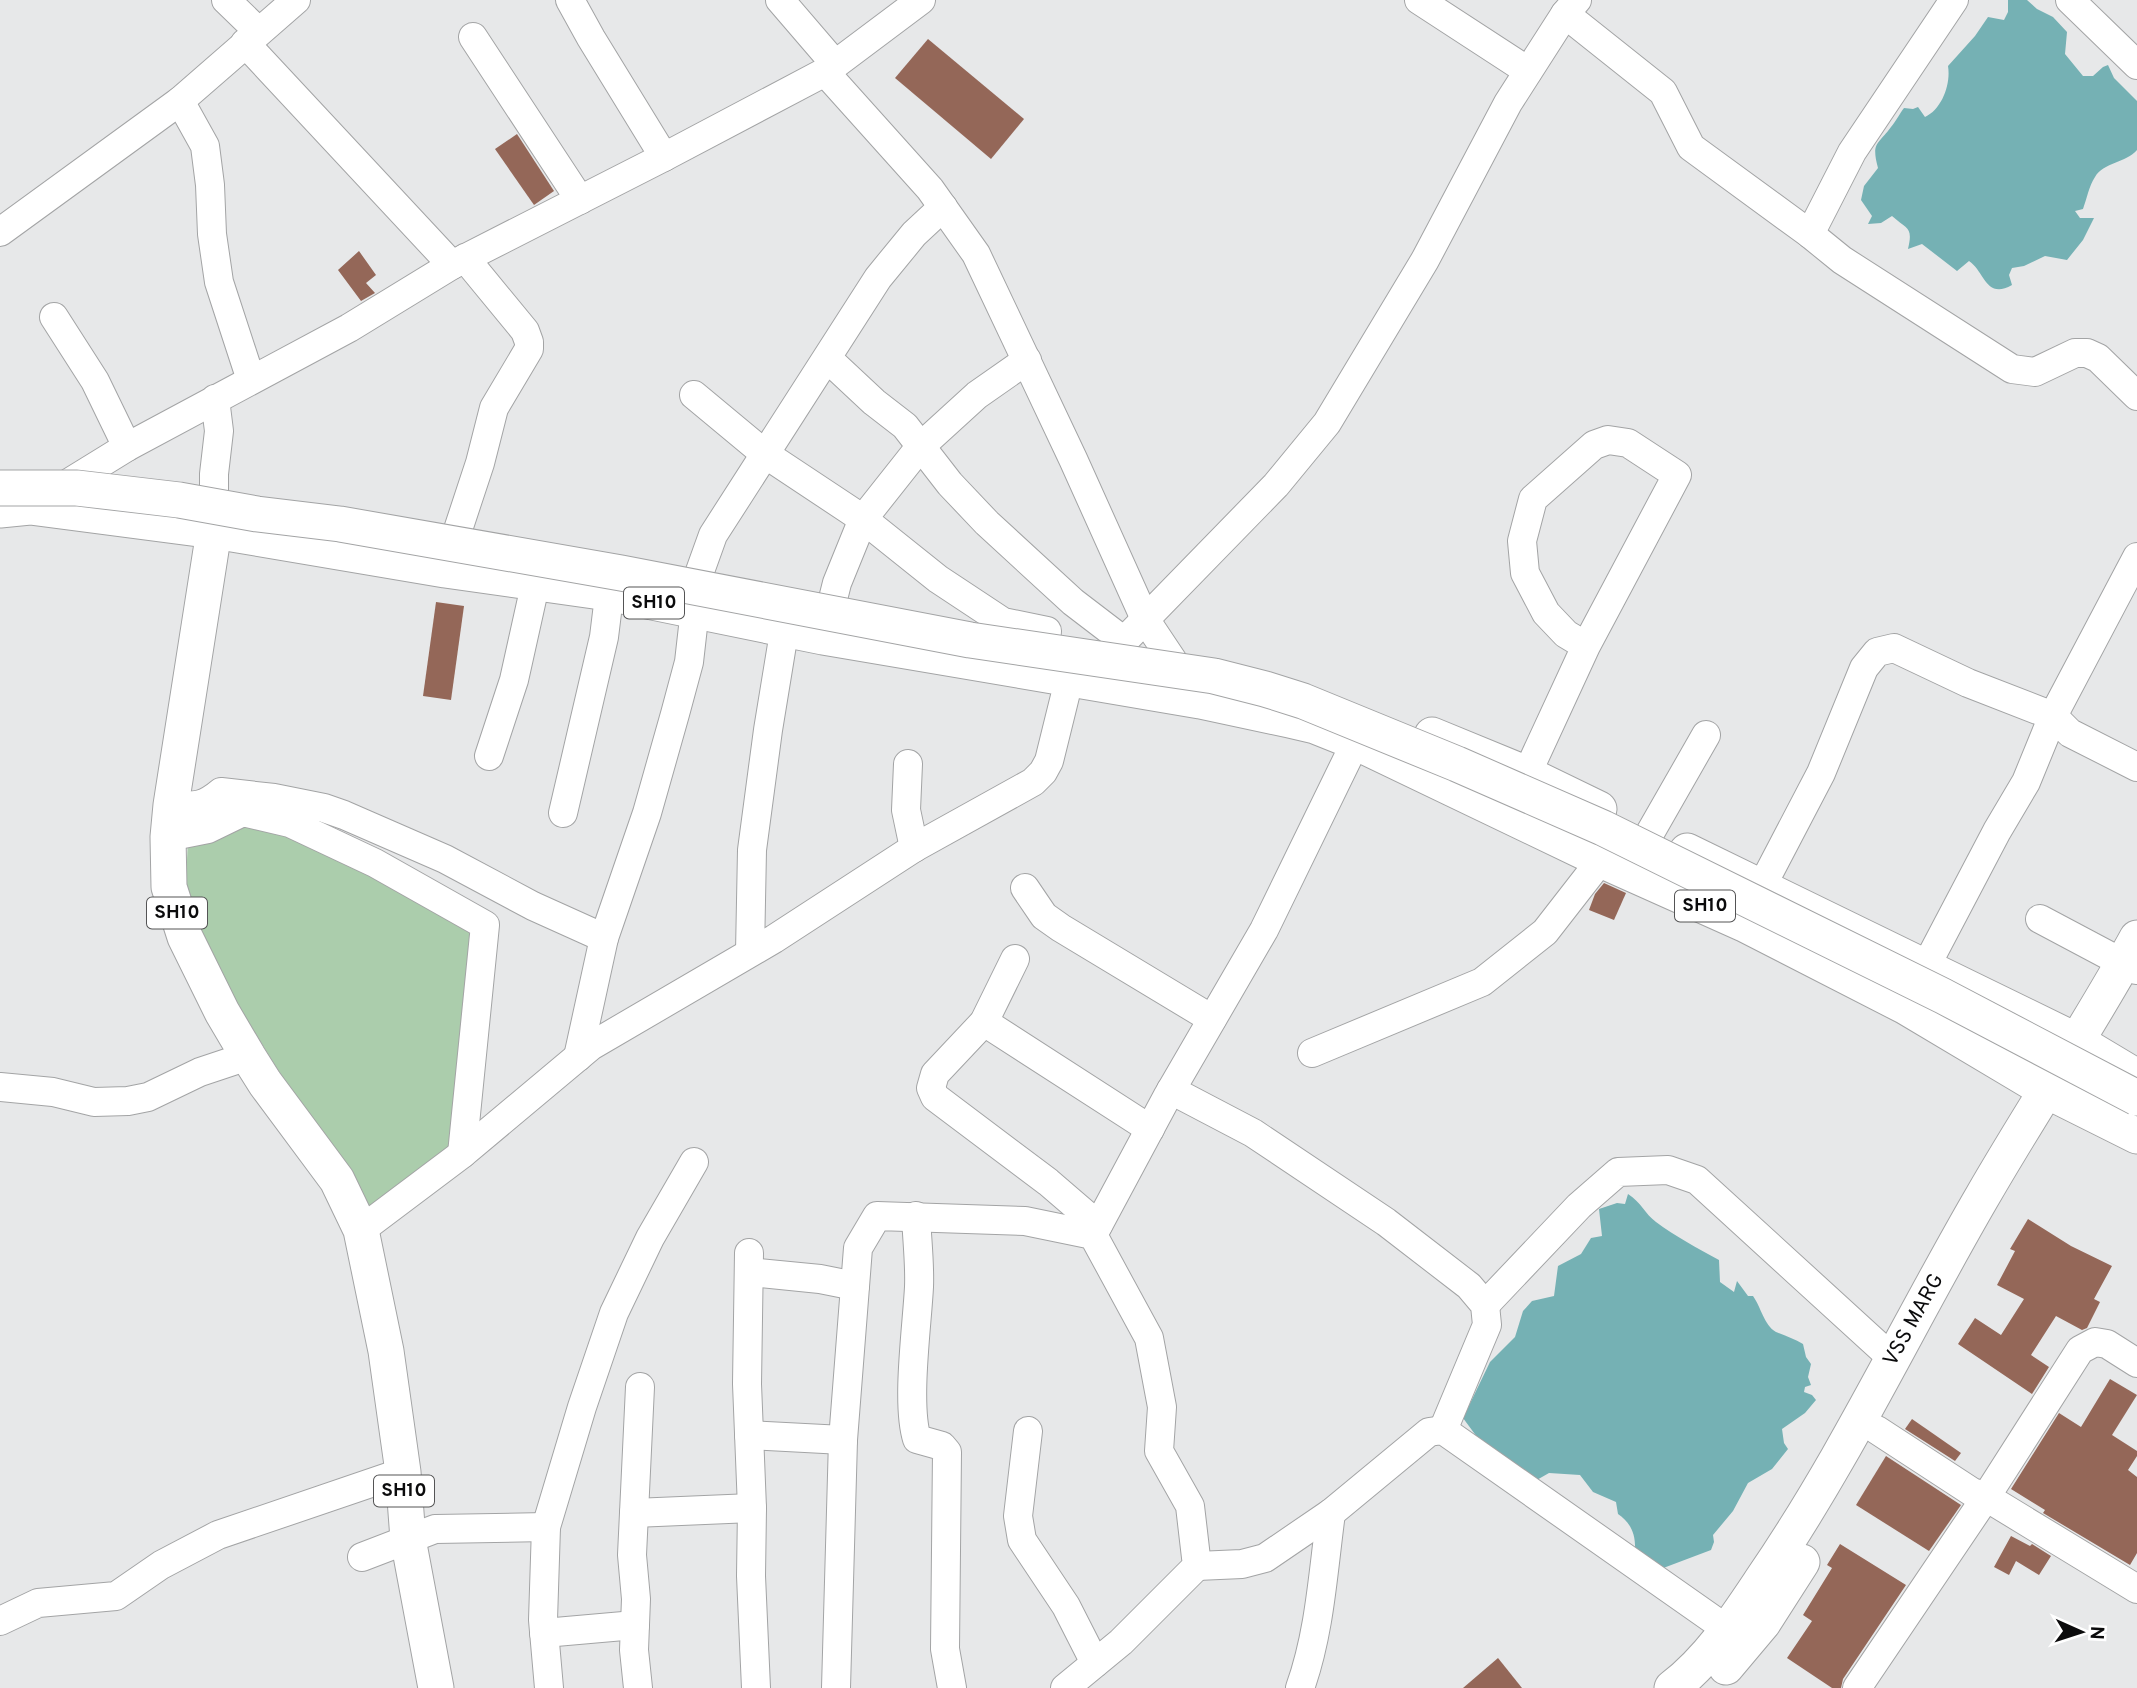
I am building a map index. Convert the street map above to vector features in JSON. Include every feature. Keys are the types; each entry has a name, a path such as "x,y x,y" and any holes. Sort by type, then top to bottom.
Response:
{"main road":[{"path":"0,476 86,472 214,491 542,546 1046,640 1121,645 1223,665 1371,711 1527,774 1762,887 2084,1047 2137,1077"},
{"path":"0,488 77,488 340,524 621,573 957,638 1214,676 1265,689 1303,701 1457,764 1592,823 1943,996 2137,1098"},
{"path":"15,508 214,531"},
{"name":"SH10","path":"436,1688 408,1539 403,1472 386,1351 364,1238 337,1180 265,1083 222,1012 185,937 169,887 169,820 214,531 608,593 785,630 1200,701 1315,726 1355,742 1601,860 1744,924 1894,1000 2056,1096 2137,1136"},
{"name":"VSS MARG","path":"1688,1684 1797,1530 1982,1196 2056,1096 2133,960"},
{"path":"1688,1684 1738,1656 1795,1574 1877,1430 2056,1096"}],"street":[{"path":"226,0 251,37 525,331 529,349 494,408 480,463 444,569"},
{"path":"0,232 180,101 296,0"},
{"path":"570,0 664,157"},
{"path":"780,0 865,114 943,207 976,254 1145,620 1200,701"},
{"path":"15,508 349,328 459,262 830,68 892,8 921,0"},
{"path":"1419,0 1528,71"},
{"path":"1810,234 1852,152 1954,0"},
{"path":"2070,0 2137,65"},
{"path":"1068,679 1121,645 1276,485 1327,423 1425,260 1508,103 1571,7 1663,92 1671,103 1676,123 1691,147 1842,260 2012,369 2035,372 2075,353 2087,353 2098,358 2137,396"},
{"path":"473,37 580,200"},
{"path":"180,101 205,146 219,282 251,380"},
{"path":"578,1057 604,938 648,813 676,714 689,662 699,575 713,535 878,278 914,234 943,207"},
{"path":"54,317 95,382 127,447"},
{"path":"828,359 874,402 905,426 950,484 987,523 1121,645"},
{"path":"823,637 837,583 863,519 920,447 977,395 1027,360"},
{"path":"364,1238 591,1046 750,952 914,848 1033,782 1049,761 1068,679 1046,640 1047,631 1003,622 938,579 863,519 765,454 694,395"},
{"path":"214,531 219,431 215,399"},
{"path":"1507,815 1586,646 1677,475 1628,443 1608,440 1594,445 1533,499 1522,541 1525,573 1546,613 1566,634 1586,646"},
{"path":"489,756 514,680 537,582 542,546"},
{"path":"1925,968 1997,831 2026,782 2053,716 2137,557"},
{"path":"564,813 604,637 614,559"},
{"path":"750,952 752,850 768,730 791,594"},
{"path":"1762,887 1821,773 1864,668 1877,652 1894,649 1969,683 2053,716 2070,733 2137,767"},
{"path":"1096,1230 1171,1090 1264,930 1371,711"},
{"path":"1650,833 1706,735"},
{"path":"908,764 906,810 914,848"},
{"path":"169,820 209,802 221,792 324,808 445,859 533,906 604,938"},
{"path":"169,820 208,829 243,812 290,822 375,863 485,925 462,1154"},
{"path":"1312,1053 1482,982 1545,932 1601,860"},
{"path":"1025,888 1044,916 1052,922 1212,1019"},
{"path":"2040,919 2133,960"},
{"path":"1015,959 984,1022 935,1074 931,1088 935,1097 1048,1182 1096,1230 1149,1338 1162,1407 1159,1451 1190,1506 1197,1566"},
{"path":"984,1022 1150,1129"},
{"path":"0,1087 53,1092 94,1102 128,1101 148,1097 200,1072 248,1056"},
{"path":"1171,1090 1253,1133 1385,1223 1469,1286 1485,1305 1487,1325 1443,1430"},
{"path":"549,1688 544,1633 545,1527 614,1313 650,1238 694,1162"},
{"path":"1485,1305 1579,1206 1618,1172 1668,1170 1697,1180 1893,1359"},
{"path":"836,1688 843,1440 858,1248 877,1216 1026,1221 1096,1230"},
{"path":"916,1216 919,1282 913,1397 915,1432 917,1439 942,1446 947,1452 945,1649 952,1688"},
{"path":"756,1688 747,1384 749,1263 855,1286"},
{"path":"1857,1688 1986,1497 2080,1350 2095,1342 2106,1344 2137,1363"},
{"path":"638,1688 634,1650 632,1555 640,1387"},
{"path":"1065,1688 1121,1642 1197,1566 1242,1564 1265,1558 1331,1514 1429,1432 1443,1430 1728,1630"},
{"path":"1877,1430 1972,1492 1986,1497 2137,1589"},
{"path":"1028,1431 1018,1516 1023,1540 1066,1606 1095,1663"},
{"path":"749,1435 843,1440"},
{"path":"0,1621 38,1603 116,1595 161,1566 218,1535 403,1472"},
{"path":"634,1513 752,1508"},
{"path":"1300,1688 1310,1661 1331,1514"},
{"path":"362,1557 435,1529 545,1527"},
{"path":"544,1633 635,1625"}],"green space":[{"path":"247,823 291,835 474,929 448,1151 367,1214 184,918 188,840"}],"water":[{"path":"2008,0 2027,0 2053,17 2067,32 2065,54 2083,76 2093,76 2108,65 2114,78 2137,101 2137,150 2127,158 2104,168 2095,177 2083,209 2075,211 2080,218 2094,218 2083,240 2067,260 2045,256 2024,266 2012,268 2009,275 2012,285 1997,289 1987,283 1969,261 1957,271 1922,244 1908,249 1908,230 1892,216 1881,223 1868,224 1872,216 1861,200 1864,186 1878,168 1875,153 1879,141 1904,108 1918,107 1925,117 1936,108 1947,88 1948,66 1988,17 2004,20 2008,12"},
{"path":"1628,1194 1656,1222 1719,1260 1720,1282 1734,1292 1737,1281 1748,1296 1753,1296 1772,1329 1803,1344 1811,1364 1808,1377 1811,1385 1805,1387 1804,1392 1816,1400 1805,1413 1782,1429 1784,1443 1788,1449 1772,1469 1748,1483 1733,1511 1713,1535 1711,1550 1658,1570 1635,1553 1632,1530 1618,1514 1616,1502 1593,1492 1580,1475 1549,1473 1535,1481 1477,1437 1463,1418 1490,1362 1515,1337 1523,1311 1532,1301 1554,1296 1558,1266 1581,1254 1591,1238 1602,1236 1599,1209 1617,1203 1625,1204"}],"building":[{"path":"928,39 1024,119 991,159 895,78"},
{"path":"517,134 554,191 534,205 495,149"},
{"path":"359,251 376,275 366,283 375,293 361,301 338,270"},
{"path":"436,602 464,606 451,700 423,696"},
{"path":"1604,883 1626,893 1614,920 1589,910 1595,894"},
{"path":"2028,1219 2071,1246 2112,1266 2094,1299 2100,1302 2087,1328 2082,1330 2056,1316 2031,1355 2049,1367 2032,1394 1958,1344 1975,1318 2001,1335 2024,1299 1997,1285 2015,1251 2010,1249"},
{"path":"2110,1379 2137,1395 2112,1435 2137,1451 2137,1456 2128,1470 2137,1477 2137,1553 2130,1565 2043,1513 2045,1510 2011,1489 2059,1413 2081,1427"},
{"path":"1912,1419 1961,1453 1955,1461 1905,1429"},
{"path":"1886,1456 1961,1505 1929,1551 1856,1505"},
{"path":"2011,1536 2030,1546 2032,1544 2051,1556 2039,1575 2016,1561 2009,1575 1994,1567"},
{"path":"1840,1544 1906,1585 1843,1679 1841,1688 1832,1688 1787,1658 1812,1621 1803,1615 1832,1568 1827,1565"},
{"path":"1498,1658 1522,1688 1463,1688"}]}
